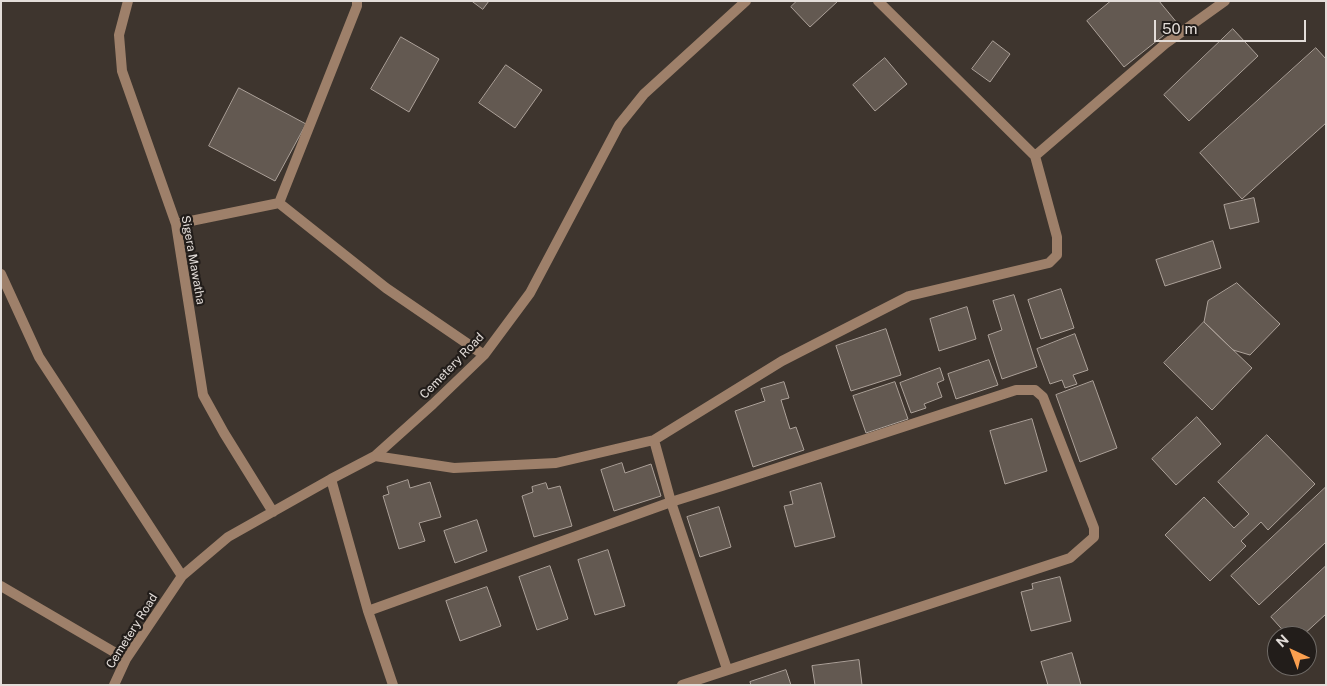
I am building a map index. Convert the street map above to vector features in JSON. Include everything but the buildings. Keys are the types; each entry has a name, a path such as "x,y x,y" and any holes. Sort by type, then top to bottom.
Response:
{"street":[{"name":"Sigera Mawatha","path":"128,1 119,35 122,71 176,224 203,395 273,512"},
{"path":"279,203 357,6 357,1"},
{"name":"Cemetery Road","path":"114,685 126,659 182,576 228,537 375,456 434,404 484,355 530,293 619,125 644,94 746,1"},
{"path":"375,456 454,468 556,463 654,440 782,361 909,296 1049,263 1057,254 1057,237 1035,156 878,1"},
{"path":"1035,156 1165,44 1225,1"},
{"path":"176,224 279,203 386,288 484,355"},
{"path":"1,274 38,357 182,576"},
{"path":"368,611 671,502 1016,390 1035,390 1043,397 1094,528 1094,537 1070,558 682,685"},
{"path":"654,440 671,502 727,669"},
{"path":"332,479 368,611 393,685"},
{"path":"1,586 126,659"}]}
